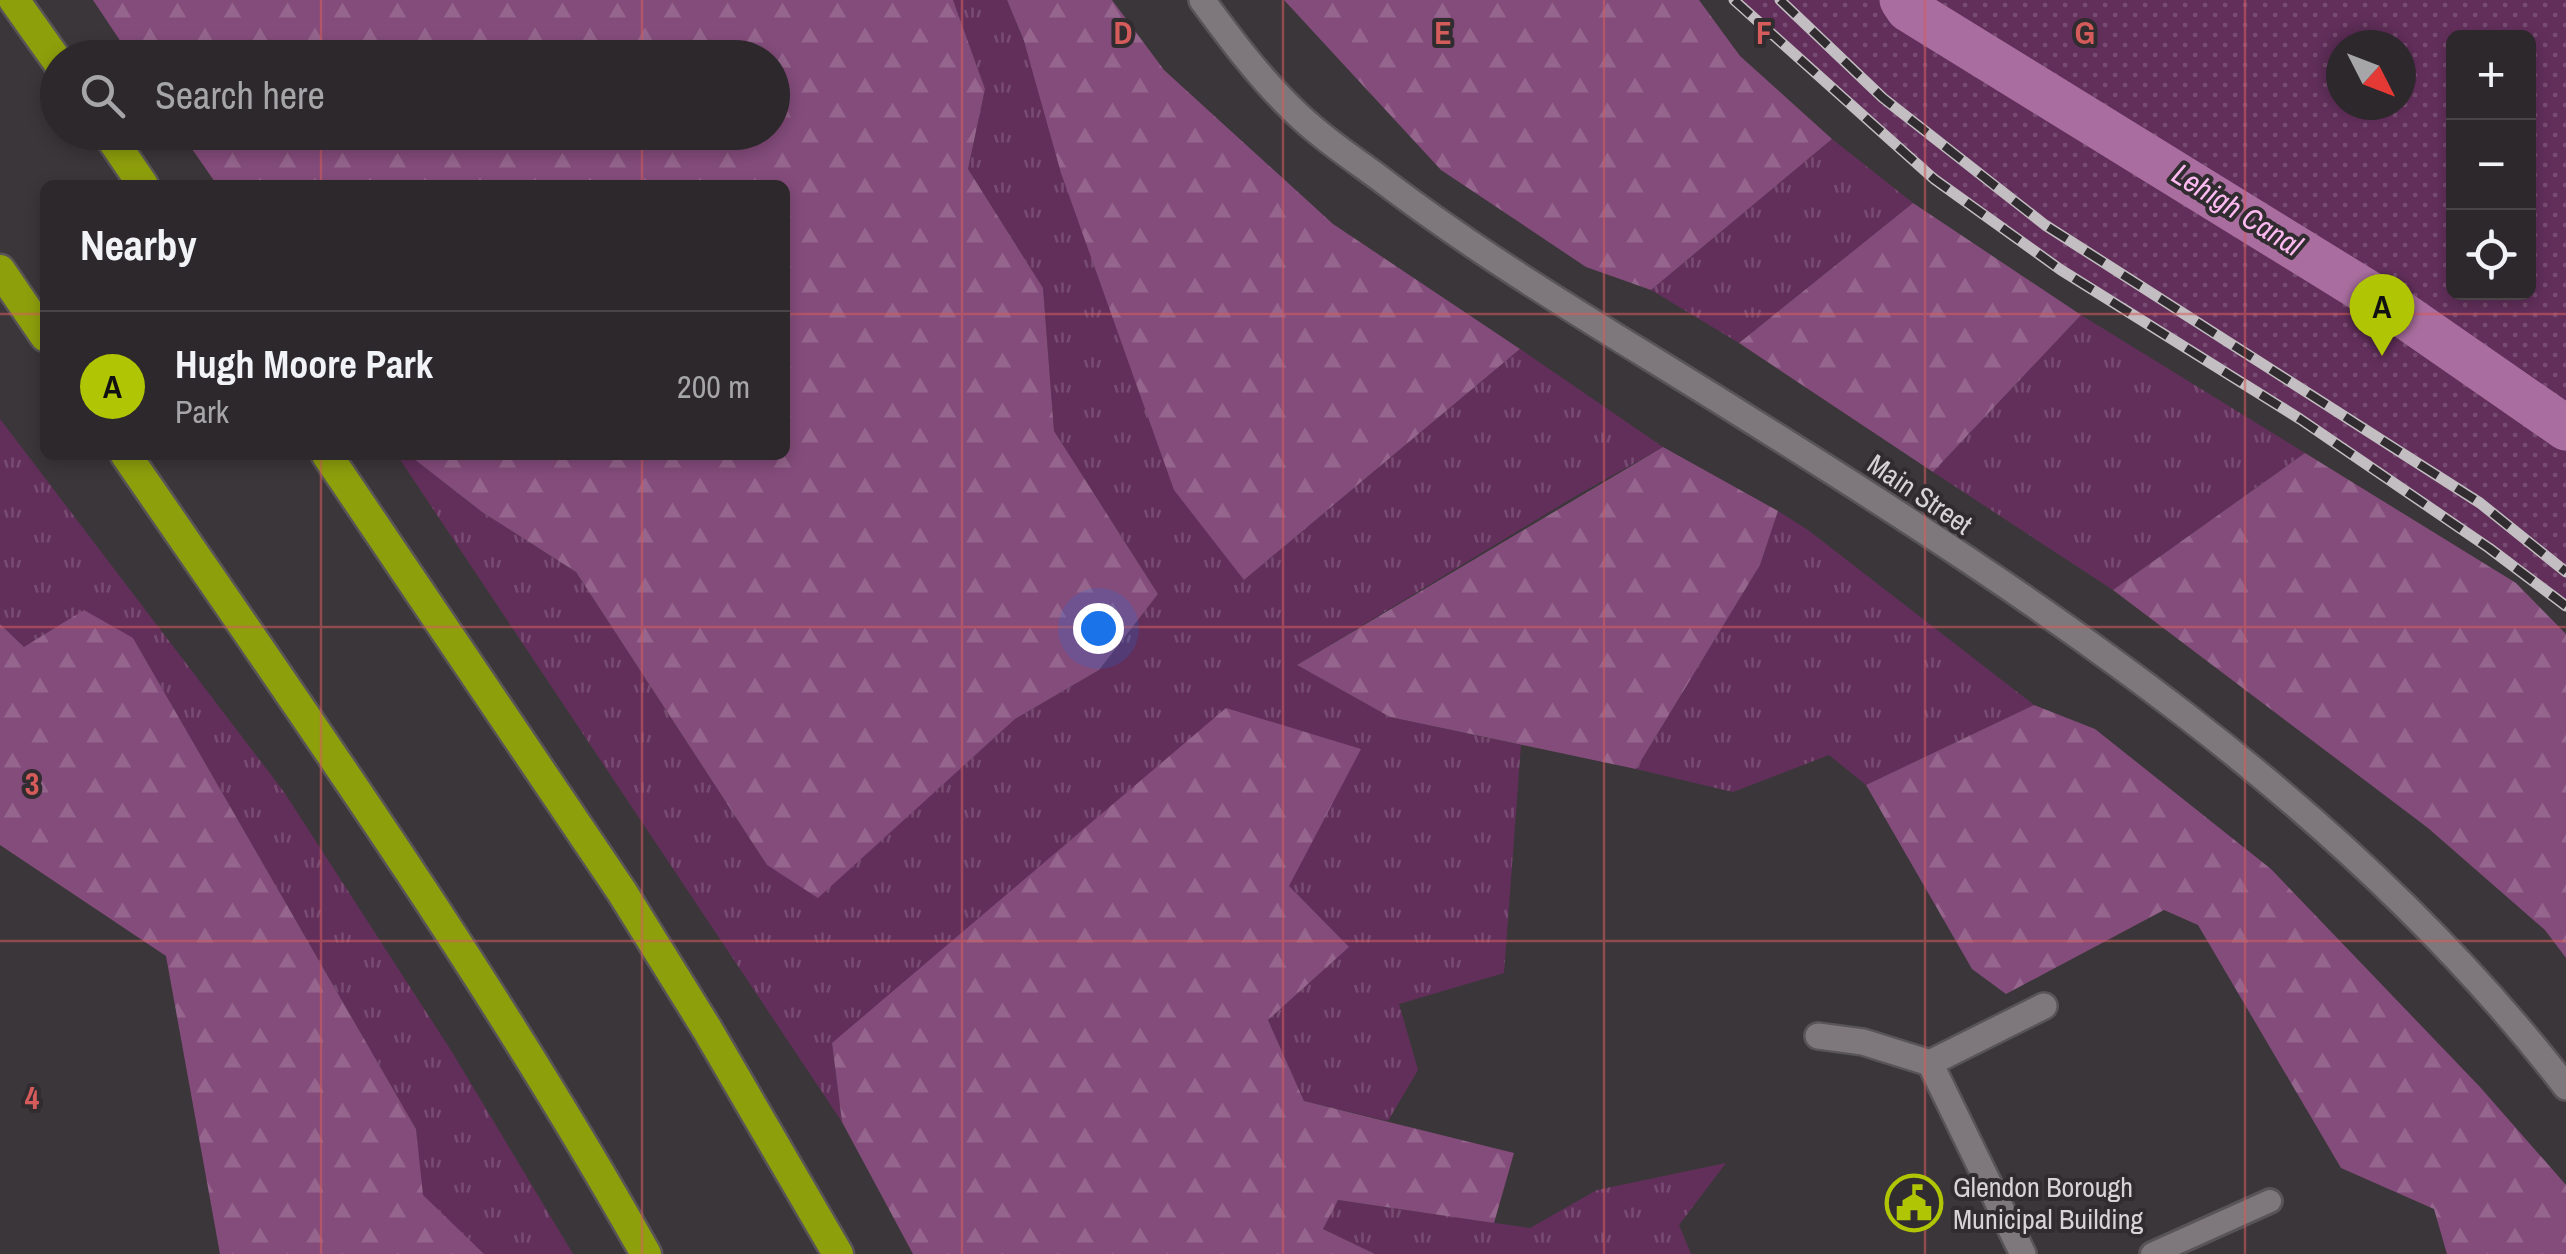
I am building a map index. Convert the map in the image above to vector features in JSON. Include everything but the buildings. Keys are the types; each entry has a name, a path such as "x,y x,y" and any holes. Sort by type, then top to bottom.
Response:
{"highway":[{"path":"14,0 42,40"},
{"path":"119,150 140,180"},
{"path":"0,270 40,329"},
{"path":"129,460 529,1055 646,1254"},
{"path":"330,460 622,892 838,1254"}],"main road":[{"name":"Main Street","path":"1202,0 1294,111 1468,244 1868,495 2084,641 2291,798 2397,898 2510,1014 2566,1087"},
{"path":"1818,1036 1863,1042 1930,1063 2044,1006"},
{"path":"1930,1063 2023,1254"}],"lane":[{"path":"2152,1254 2270,1201"}],"green space":[{"path":"93,0 953,0 985,89 968,169 1043,288 1054,431 1158,594 1099,670 1015,719 818,898 767,865 576,572 482,512 415,460 790,460 790,180 214,180 193,150 790,150 790,40 120,40"},
{"path":"953,0 1007,0 1244,580 1520,349 1663,447 1297,665 1390,717 1521,745 1504,973 1399,1004 1418,1070 1388,1121 1304,1101 1268,1020 1349,947 832,1043 842,1122 400,460 415,460 482,512 576,572 767,865 818,897 1015,719 1099,670 1158,594 1054,431 1043,288 968,169 985,89"},
{"path":"1007,0 1112,0 1164,70 1333,224 1520,349 1244,580 1174,490 1061,173 1024,41"},
{"path":"1284,0 1699,0 1740,56 1832,139 1651,290 1586,267 1441,170"},
{"path":"1734,0 2566,0 2566,606 2489,548 2300,419 2061,270 1934,179"},
{"path":"1832,139 1913,203 1739,343 1651,290"},
{"path":"1913,203 2081,315 1933,472 1739,343"},
{"path":"2081,315 2305,453 2113,590 1933,472"},
{"path":"0,419 284,792 452,1052 573,1254 484,1254 422,1195 416,1129 133,638 24,647 0,624"},
{"path":"1663,447 1778,511 1760,565 1636,769 1390,717 1297,665"},
{"path":"2305,453 2516,583 2566,634 2566,958 2545,930 2428,828 2113,590"},
{"path":"1778,511 2034,705 1866,785 1829,755 1733,792 1636,769 1760,565"},
{"path":"84,610 133,638 416,1129 423,1195 484,1254 220,1254 166,956 0,845 0,624 24,647"},
{"path":"2034,705 2095,729 2271,869 2480,1087 2566,1185 2566,1254 2447,1254 2434,1209 2341,1168 2198,925 2164,910 2006,994 1972,969 1866,785"},
{"path":"1226,708 1361,749 1289,886 1349,947 1268,1020 1304,1101 1514,1153 1494,1223 1338,1200 1323,1229 1375,1254 913,1254 842,1122 832,1043"},
{"path":"1726,1163 1679,1225 1691,1254 1375,1254 1323,1229 1337,1200 1530,1228 1597,1190"}],"waterway":[{"name":"Lehigh Canal","path":"1902,0 1908,9 2396,310 2566,428"}],"railway":[{"path":"1734,0 1934,179 2061,270 2300,419 2489,548 2566,606"},
{"path":"1780,0 1883,98 2045,225 2480,503 2566,572"}],"place":[{"name":"Hugh Moore Park","path":"2382,356"},
{"name":"Glendon Borough Municipal Building","path":"1914,1203"}]}
